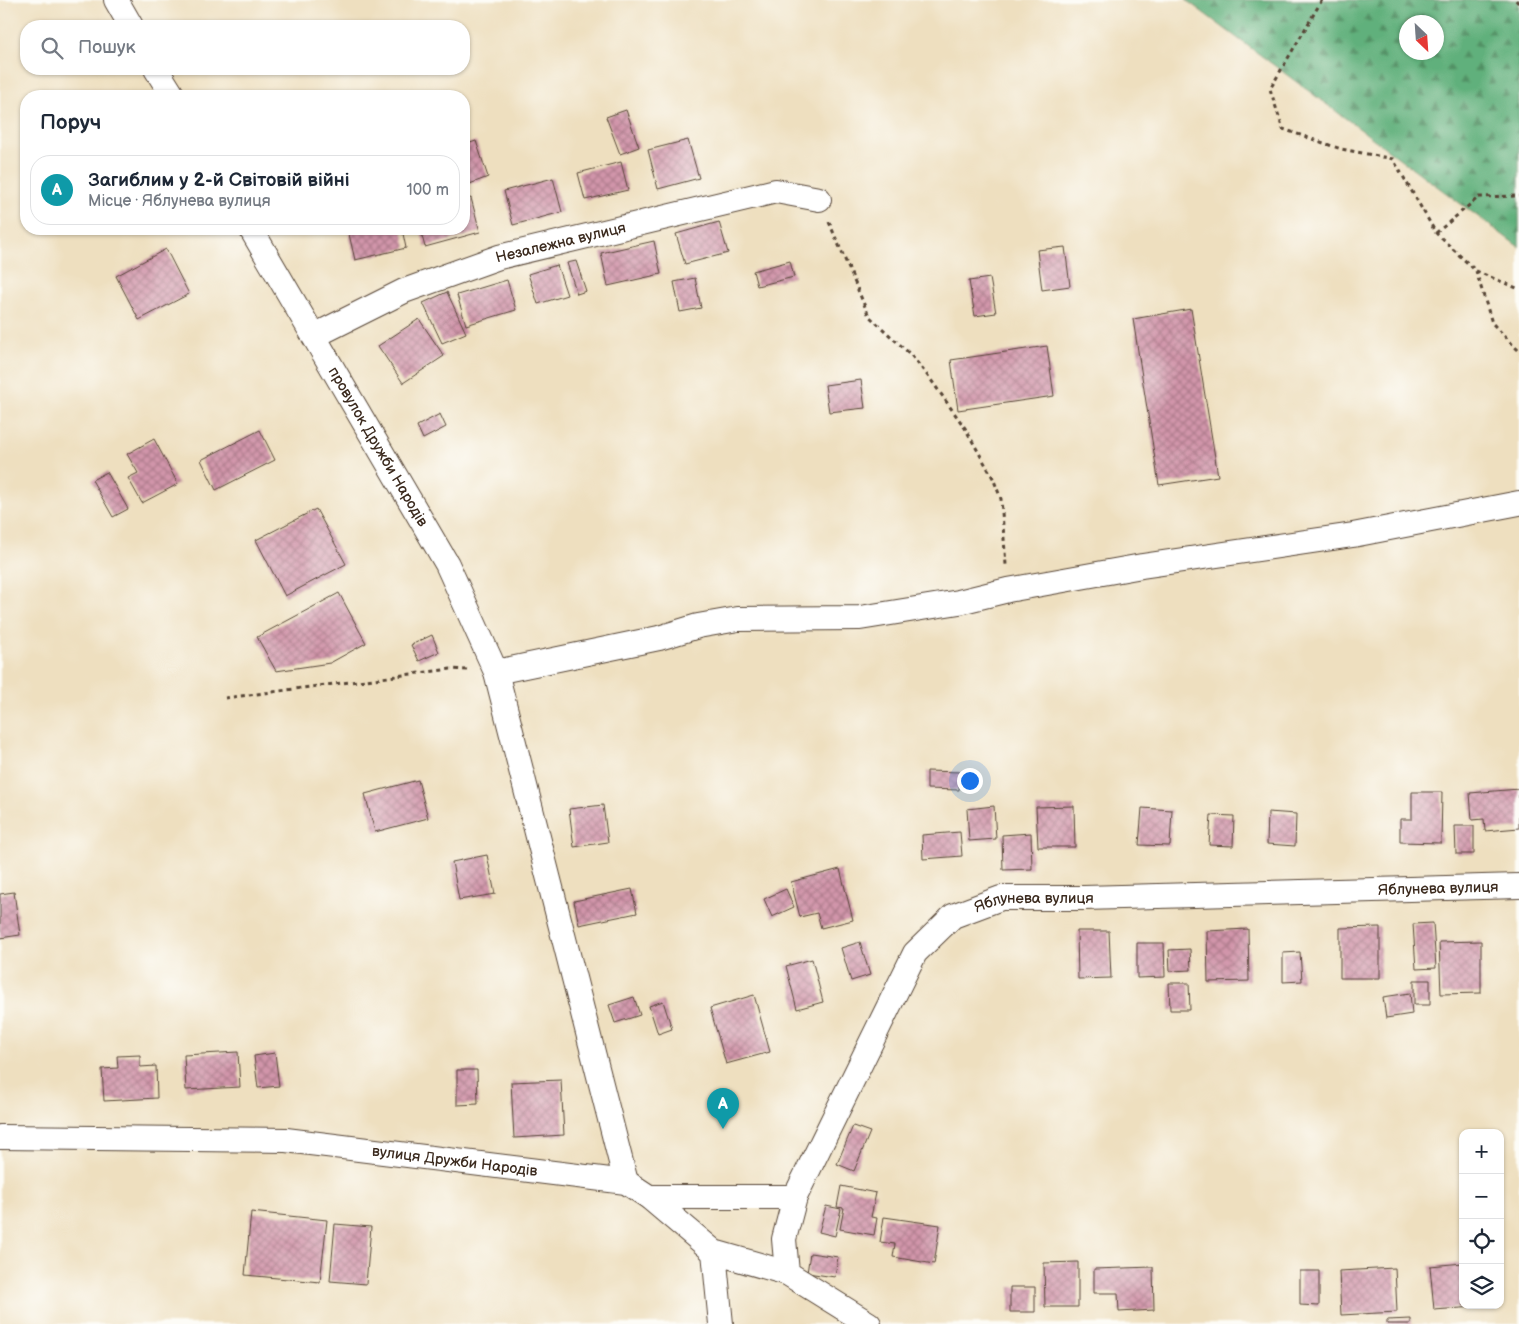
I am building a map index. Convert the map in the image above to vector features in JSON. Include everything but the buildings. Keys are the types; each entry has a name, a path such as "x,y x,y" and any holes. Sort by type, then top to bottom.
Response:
{"street":[{"path":"116,0 128,20"},
{"path":"160,75 169,90"},
{"name":"Незалежна вулиця","path":"314,336 404,291 499,257 776,191 819,199"},
{"name":"провулок Дружби Народів","path":"255,235 447,564 496,672 626,1182"},
{"path":"496,672 659,638 698,626 738,619 860,618 959,602 1008,590 1142,566 1353,535 1519,503"},
{"name":"Яблунева вулиця","path":"787,1273 784,1238 794,1197 915,953 953,916 1002,898 1084,898 1519,886"},
{"name":"вулиця Дружби Народів","path":"0,1137 286,1140 626,1182 649,1197 714,1252 787,1273 869,1324"},
{"path":"649,1197 794,1197"},
{"path":"714,1252 721,1324"}],"path":[{"path":"1322,0 1270,90 1283,129 1341,149 1393,159 1436,233 1476,271 1519,289"},
{"path":"1516,0 1519,4"},
{"path":"1436,233 1479,197 1519,196"},
{"path":"819,199 869,316 911,354 931,380 965,428 993,478 1001,498 1008,590"},
{"path":"1476,271 1492,323 1519,351"},
{"path":"225,698 451,669 496,672"}],"green space":[{"path":"1186,0 1519,0 1519,247"}],"place":[{"name":"Загиблим у 2-й Світовій війні","path":"723,1129"}]}
